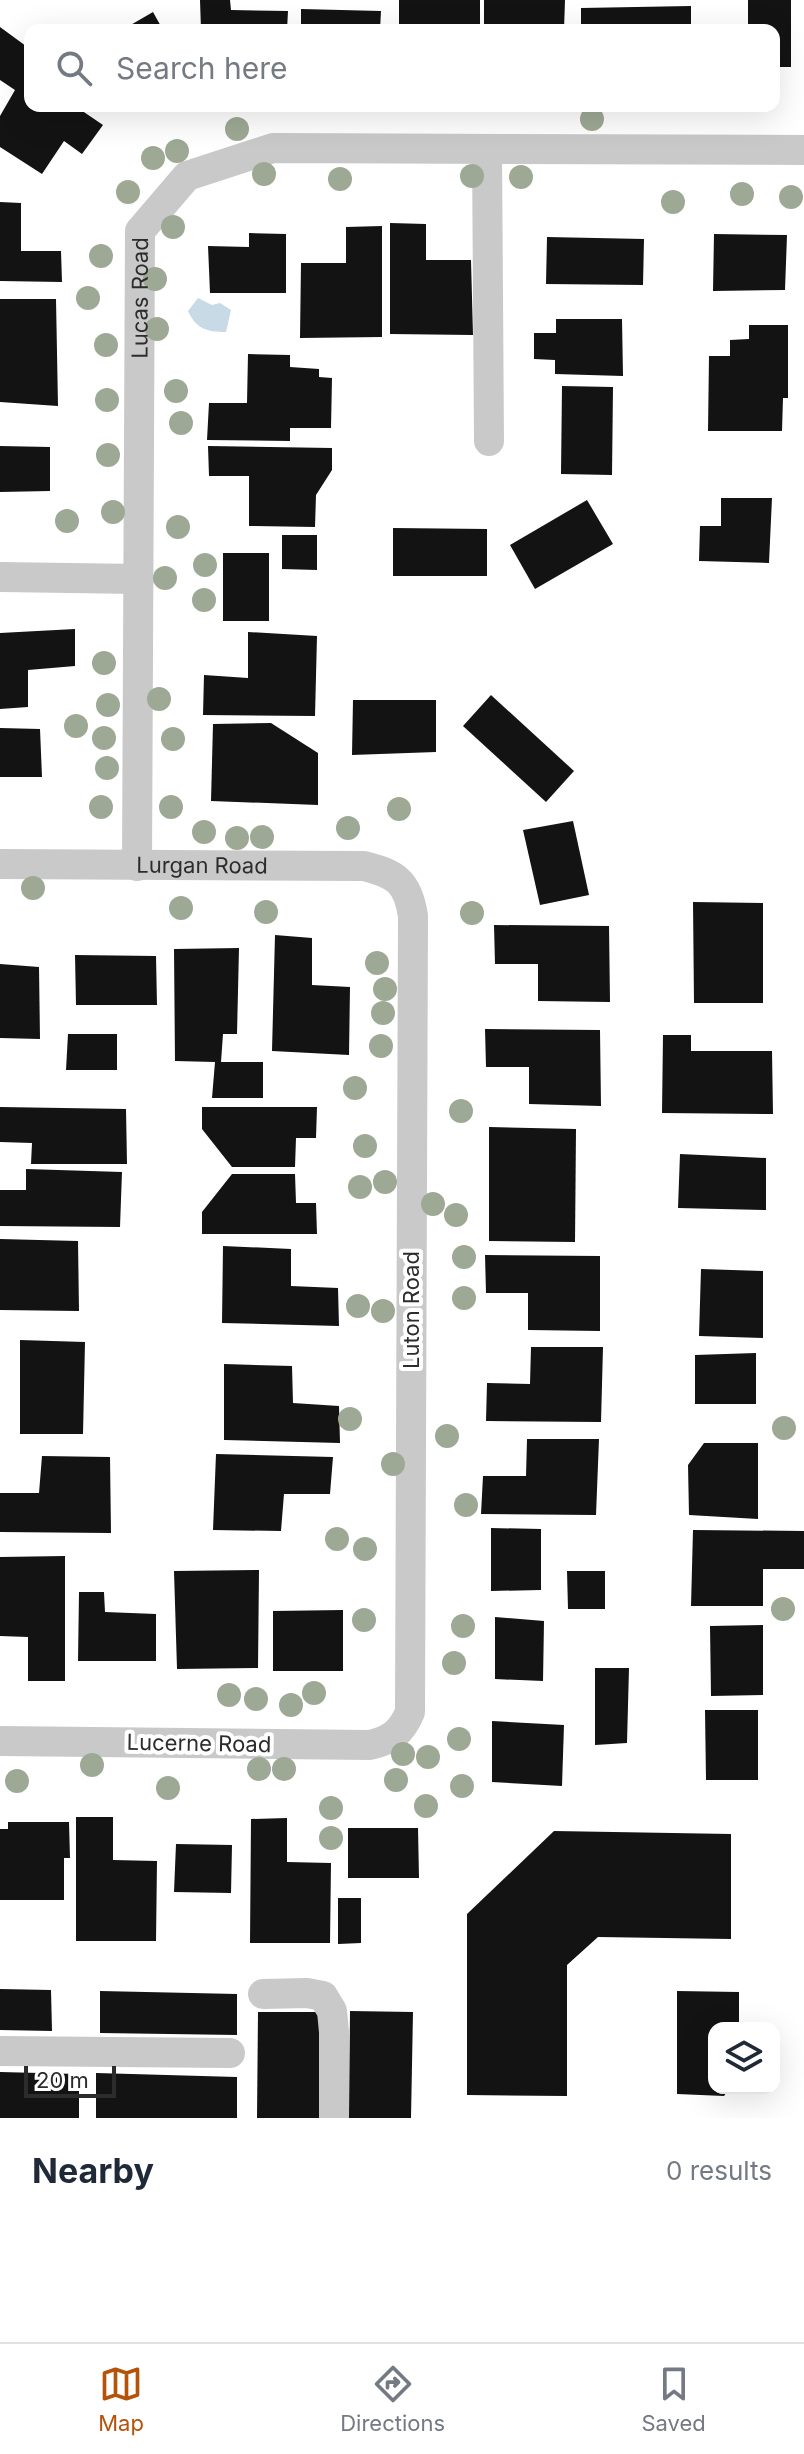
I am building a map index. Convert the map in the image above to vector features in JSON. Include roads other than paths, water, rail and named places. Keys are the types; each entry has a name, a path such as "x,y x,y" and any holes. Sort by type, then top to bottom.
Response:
{"street":[{"name":"Lucas Road","path":"137,866 140,231 187,176 273,148 804,150"},
{"path":"487,149 489,441"},
{"path":"0,577 139,579"},
{"name":"Lurgan Road","path":"0,864 364,866 387,872 401,883"},
{"name":"Luton Road","path":"395,1736 410,1712 413,916 410,898 401,883"},
{"name":"Lucerne Road","path":"0,1741 370,1745 395,1736"},
{"path":"263,1994 307,1993 323,1996 332,2011 334,2118"},
{"path":"0,2051 230,2053"}],"water":[{"path":"198,298 212,305 220,303 231,310 226,332 208,330 195,322 188,311"}]}
